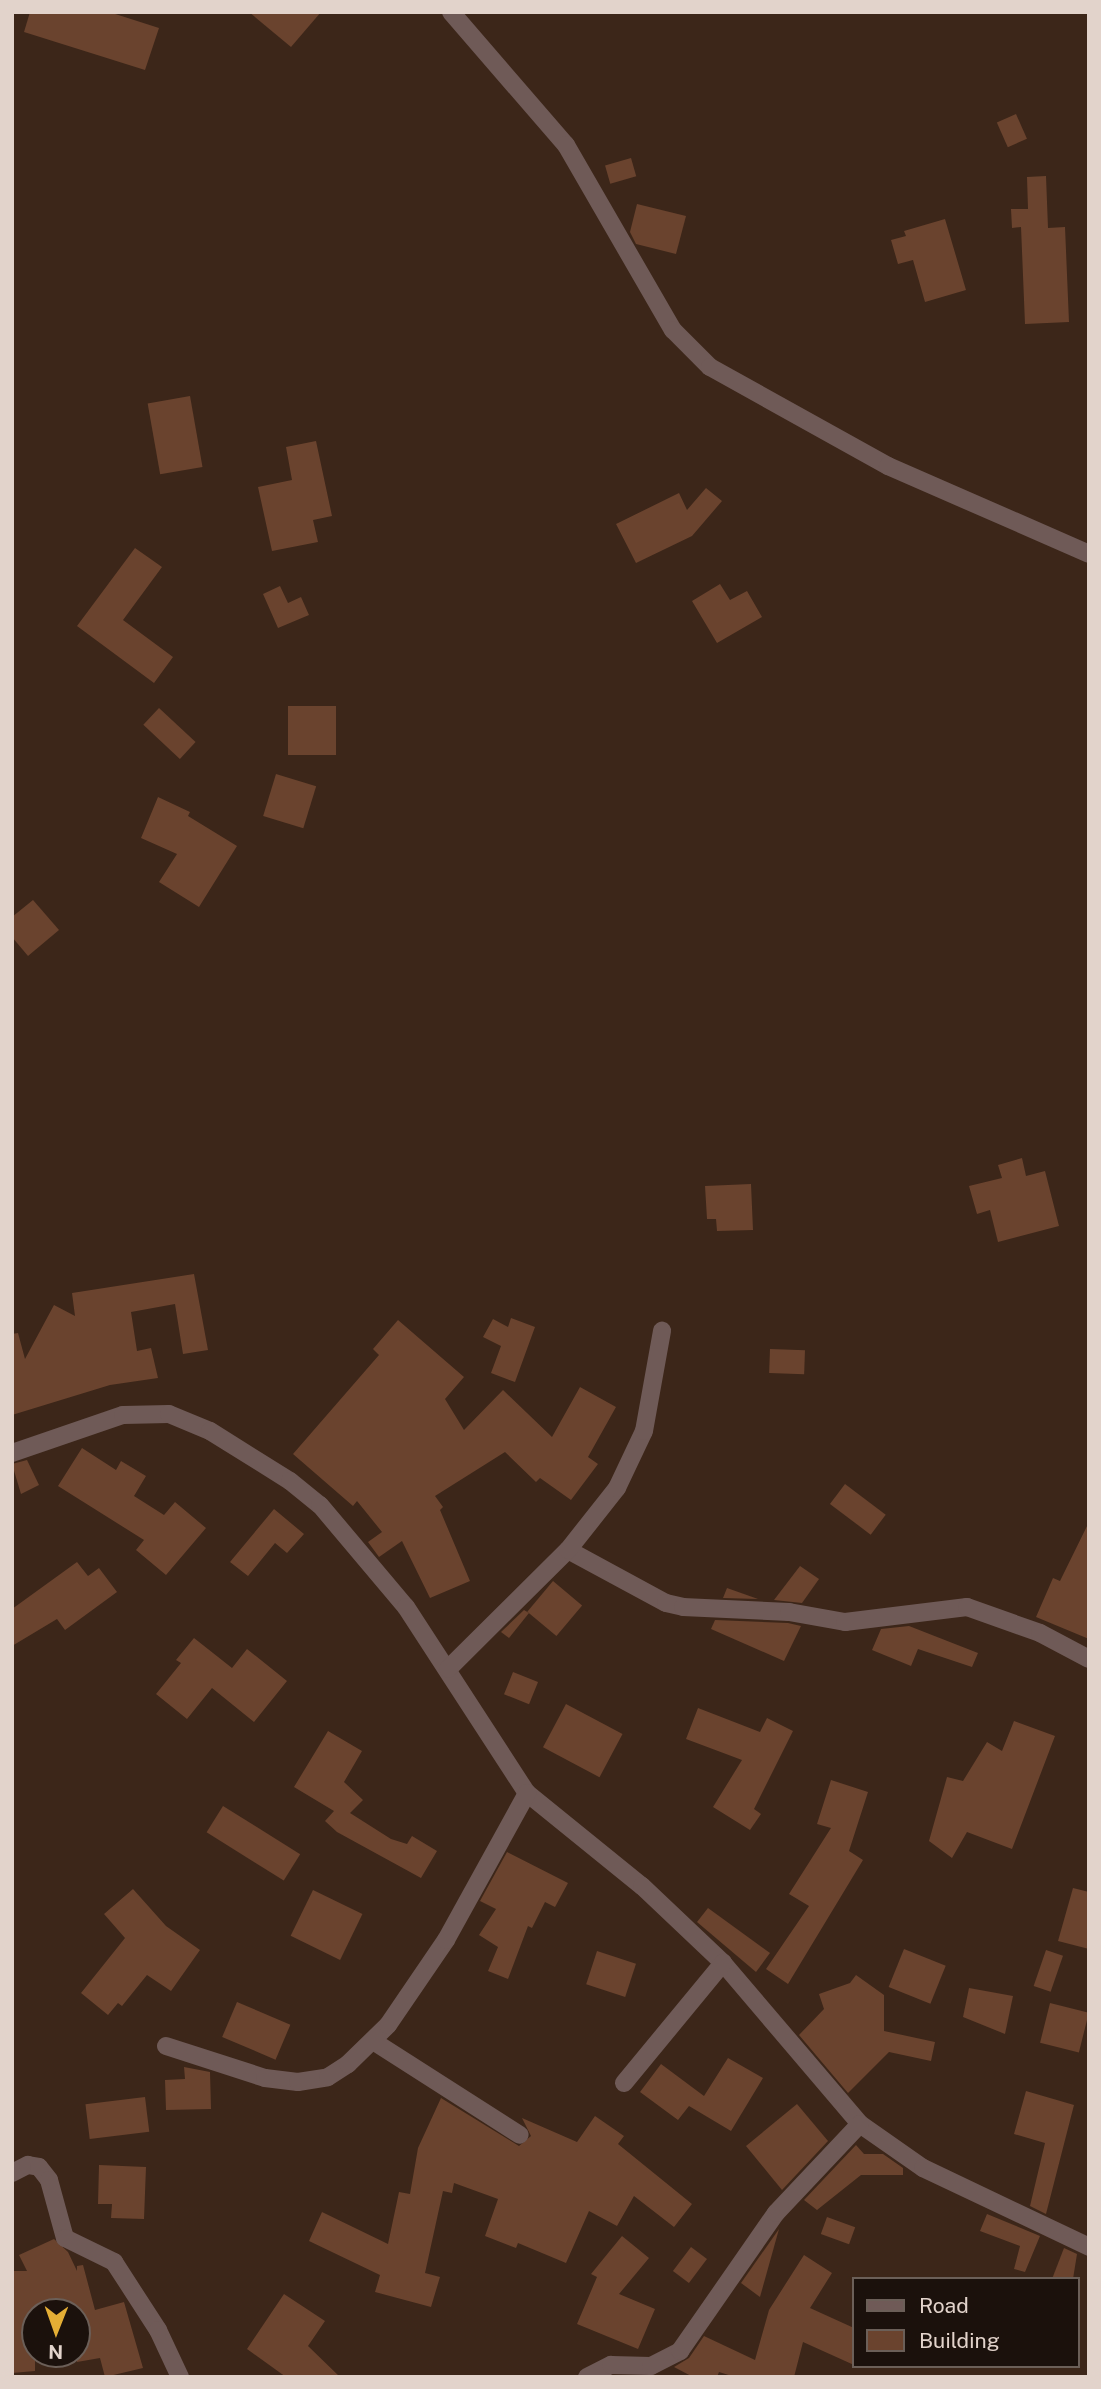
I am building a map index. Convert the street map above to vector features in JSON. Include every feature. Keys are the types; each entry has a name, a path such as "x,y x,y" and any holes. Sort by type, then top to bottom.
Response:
{"street":[{"path":"451,12 566,145 673,330 710,368 888,466 1089,554"},
{"path":"448,1669 568,1550 630,1466 644,1431 663,1331"},
{"path":"12,1453 123,1415 144,1412 184,1418 258,1458 320,1505 406,1606 527,1793 642,1886 723,1963 860,2124 923,2168 1089,2247"},
{"path":"568,1550 666,1603 683,1607 789,1612 845,1622 968,1607 1040,1633 1089,1659"},
{"path":"166,2046 265,2078 298,2082 328,2077 373,2040 446,1940 527,1793"},
{"path":"624,2083 723,1963"},
{"path":"373,2040 520,2135"},
{"path":"587,2377 611,2365 651,2366 680,2351 776,2213 860,2124"},
{"path":"12,2173 28,2165 39,2167 49,2180 65,2238 114,2263 159,2330 180,2377"}],"building":[{"path":"30,12 109,12 159,28 145,70 24,32"},
{"path":"249,12 321,12 291,47"},
{"path":"1016,114 1027,139 1008,147 997,123"},
{"path":"631,158 636,176 610,184 605,165"},
{"path":"1046,176 1048,228 1065,227 1069,322 1025,324 1021,227 1012,228 1011,209 1028,209 1027,177"},
{"path":"637,204 686,216 676,254 636,244 630,232"},
{"path":"945,219 966,290 925,302 913,260 898,264 891,240 906,236 904,231"},
{"path":"190,396 203,467 160,474 148,403"},
{"path":"316,441 332,516 313,520 318,542 272,551 258,487 292,480 286,447"},
{"path":"706,488 722,501 692,536 636,563 616,524 679,493 687,510"},
{"path":"135,548 162,567 123,620 173,657 154,683 77,626"},
{"path":"720,584 730,600 747,591 762,617 717,643 692,601"},
{"path":"280,586 288,603 301,597 309,615 278,628 263,594"},
{"path":"288,706 336,706 336,755 288,755"},
{"path":"159,708 196,742 180,759 143,725"},
{"path":"276,774 316,786 303,828 263,816"},
{"path":"158,797 190,812 188,816 237,846 199,907 159,882 177,854 141,838"},
{"path":"33,900 59,930 28,956 12,937 12,917"},
{"path":"1022,1158 1026,1176 1045,1171 1059,1226 998,1242 990,1210 977,1214 969,1186 1002,1178 998,1165"},
{"path":"751,1184 753,1230 717,1231 716,1219 707,1219 705,1186"},
{"path":"194,1274 208,1350 183,1354 175,1304 131,1312 137,1351 151,1348 158,1378 110,1385 12,1415 12,1334 18,1333 25,1359 54,1305 75,1316 72,1293"},
{"path":"511,1318 535,1327 515,1382 491,1373 501,1346 483,1337 493,1319 508,1327"},
{"path":"398,1320 464,1377 445,1399 464,1430 503,1390 552,1437 580,1387 616,1407 588,1457 598,1464 571,1500 540,1478 536,1482 505,1452 435,1496 443,1507 440,1510 470,1581 430,1598 402,1541 379,1557 368,1542 382,1532 357,1501 353,1506 293,1454 379,1355 373,1349"},
{"path":"770,1349 805,1350 804,1374 769,1373"},
{"path":"82,1448 116,1470 121,1461 146,1476 134,1496 164,1515 175,1502 206,1528 166,1575 136,1550 144,1540 58,1486"},
{"path":"27,1460 39,1485 21,1494 12,1464"},
{"path":"845,1484 886,1515 871,1535 830,1504"},
{"path":"274,1509 304,1534 287,1553 275,1543 248,1576 230,1562"},
{"path":"1089,1522 1089,1639 1036,1617 1053,1578 1060,1581"},
{"path":"77,1562 88,1576 99,1568 117,1592 65,1630 57,1619 12,1646 12,1609"},
{"path":"800,1566 819,1579 802,1603 774,1600"},
{"path":"553,1581 582,1605 556,1636 527,1612"},
{"path":"727,1588 758,1599 723,1598"},
{"path":"524,1610 529,1613 509,1638 501,1632"},
{"path":"715,1620 801,1626 784,1661 711,1629"},
{"path":"909,1626 978,1653 972,1667 918,1649 911,1666 872,1650 881,1629"},
{"path":"194,1638 232,1668 247,1649 287,1681 254,1722 212,1688 187,1719 156,1694 181,1663 176,1660"},
{"path":"513,1672 538,1682 529,1704 504,1694"},
{"path":"566,1704 623,1734 600,1777 543,1747"},
{"path":"698,1708 760,1732 767,1718 793,1731 754,1809 761,1814 750,1830 713,1807 742,1760 686,1739"},
{"path":"1014,1721 1055,1736 1012,1849 967,1832 952,1858 929,1841 947,1777 963,1781 987,1742 1002,1751"},
{"path":"328,1731 362,1751 344,1782 363,1800 350,1813 391,1839 407,1844 412,1836 437,1851 421,1878 337,1832 325,1821 334,1811 294,1787"},
{"path":"831,1780 868,1792 849,1851 863,1860 788,1984 766,1969 809,1906 789,1894 831,1828 817,1824"},
{"path":"223,1806 300,1854 284,1881 207,1832"},
{"path":"507,1852 568,1883 555,1907 545,1902 532,1928 528,1926 508,1979 488,1971 498,1947 479,1935 496,1909 480,1901"},
{"path":"1073,1888 1089,1892 1089,1949 1058,1941"},
{"path":"133,1889 166,1926 200,1950 171,1991 147,1975 122,2006 118,2003 108,2015 81,1993 125,1938 104,1914"},
{"path":"313,1890 362,1914 340,1960 291,1936"},
{"path":"708,1908 770,1953 756,1972 697,1922"},
{"path":"904,1949 946,1966 930,2004 889,1987"},
{"path":"1046,1950 1063,1956 1051,1992 1034,1986"},
{"path":"597,1951 636,1964 625,1997 586,1984"},
{"path":"856,1975 884,1995 884,2031 935,2042 931,2061 889,2052 848,2093 799,2035 824,2009 819,1994 850,1983"},
{"path":"969,1988 1013,1996 1005,2034 963,2017"},
{"path":"237,2002 290,2025 276,2060 222,2037"},
{"path":"1050,2003 1089,2013 1079,2052 1040,2043"},
{"path":"728,2058 763,2078 731,2131 689,2106 678,2120 640,2092 661,2064 704,2096"},
{"path":"184,2067 210,2072 211,2109 166,2110 165,2080 185,2079"},
{"path":"1026,2091 1074,2105 1046,2214 1030,2206 1045,2143 1014,2134"},
{"path":"145,2097 149,2132 90,2139 85,2104"},
{"path":"441,2098 519,2146 531,2136 522,2118 577,2142 595,2116 624,2136 618,2144 692,2204 674,2227 634,2196 617,2226 589,2211 566,2263 518,2243 516,2248 485,2236 498,2199 454,2183 452,2193 443,2191 425,2273 440,2277 431,2307 375,2292 380,2275 309,2241 322,2212 388,2244 399,2192 410,2194 418,2148"},
{"path":"797,2104 828,2141 782,2190 746,2146"},
{"path":"856,2145 864,2154 883,2154 903,2168 903,2175 861,2175 817,2210 804,2200"},
{"path":"99,2165 146,2167 144,2219 111,2218 112,2204 98,2204"},
{"path":"987,2214 1040,2236 1025,2272 1014,2269 1020,2246 980,2231"},
{"path":"827,2217 855,2227 849,2244 821,2234"},
{"path":"779,2229 760,2297 741,2283"},
{"path":"622,2236 649,2258 619,2294 655,2309 638,2349 577,2324 597,2277 591,2274"},
{"path":"54,2239 68,2252 77,2271 77,2266 83,2265 95,2310 124,2302 143,2368 105,2377 100,2358 91,2360 91,2298 21,2298 21,2368 35,2368 35,2371 12,2373 12,2271 27,2271 19,2255"},
{"path":"691,2247 707,2259 689,2283 673,2271"},
{"path":"1064,2248 1077,2254 1073,2277 1053,2277"},
{"path":"804,2255 832,2273 810,2308 852,2327 852,2364 803,2342 794,2377 735,2377 719,2372 717,2377 693,2377 674,2367 689,2358 704,2336 755,2360 769,2310"},
{"path":"284,2294 325,2321 308,2346 340,2377 286,2377 247,2349"}]}
